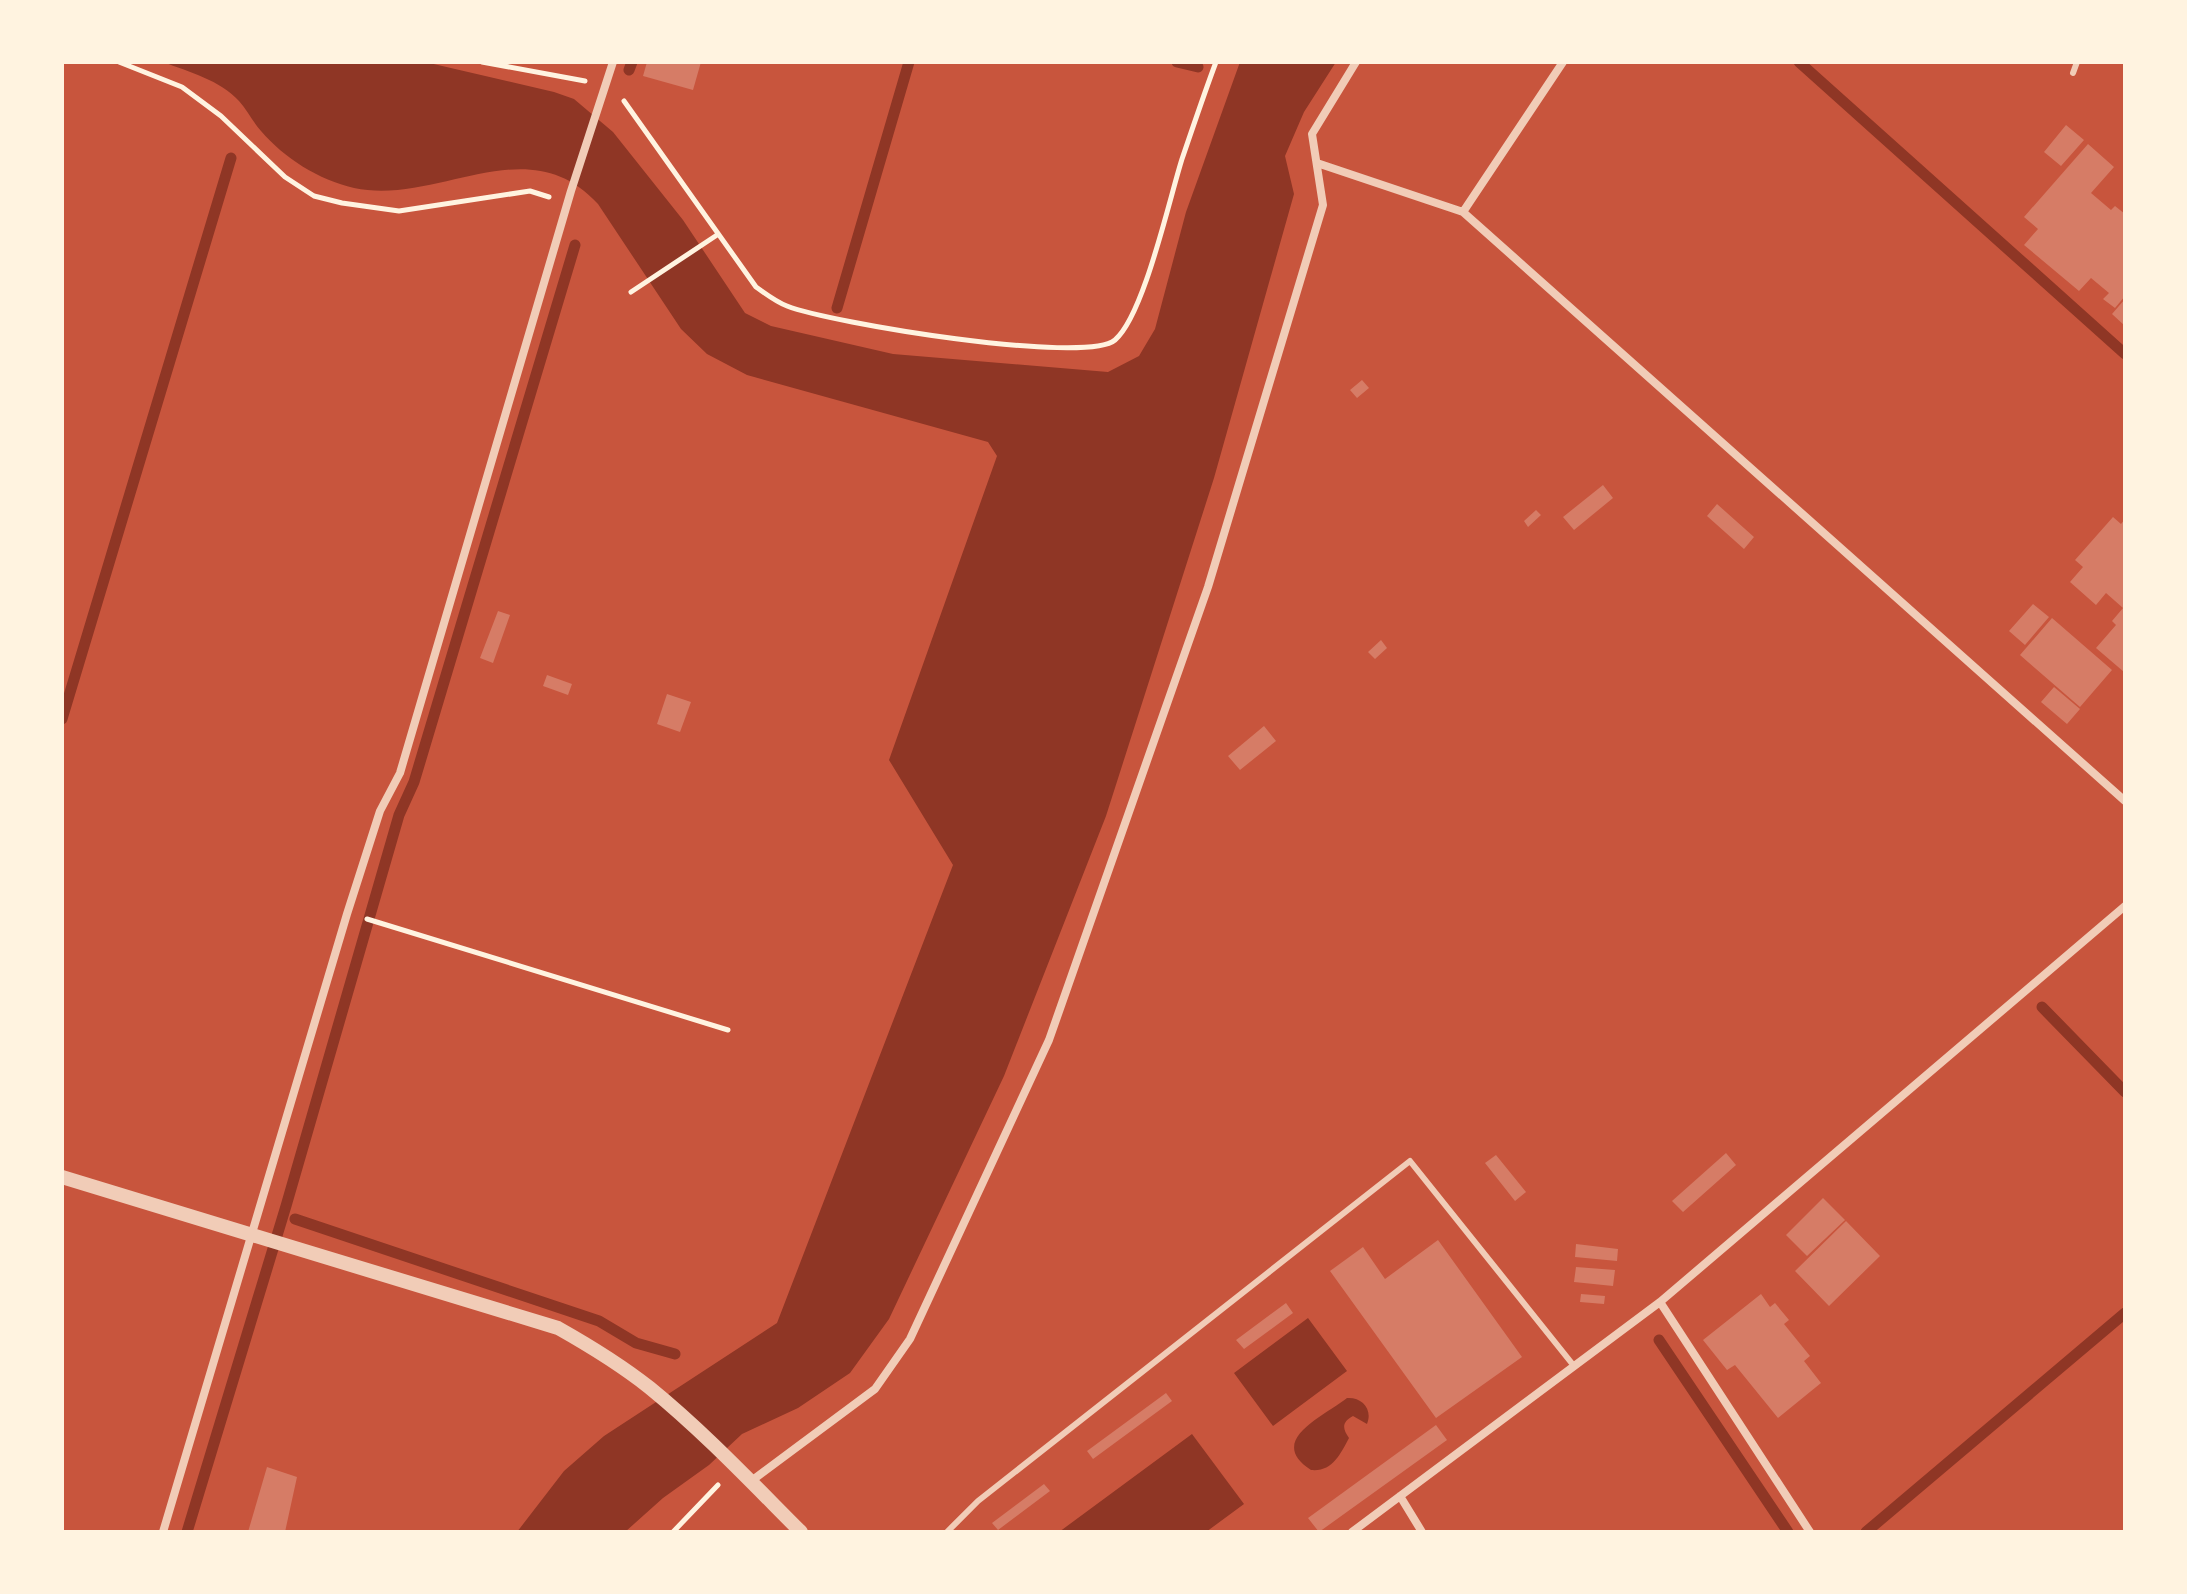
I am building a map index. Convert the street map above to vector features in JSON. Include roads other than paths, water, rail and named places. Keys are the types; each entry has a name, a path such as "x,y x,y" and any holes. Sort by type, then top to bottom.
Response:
{"street":[{"path":"163,1532 380,811 400,773 571,191 613,62"},
{"path":"750,1482 875,1389 910,1339 1049,1040 1208,587 1323,205 1312,134 1356,62"},
{"path":"1463,212 1563,62"},
{"path":"1317,163 1463,212 2125,801"},
{"path":"1352,1532 1660,1302 2125,906"},
{"path":"62,1177 558,1328 607,1357 651,1389 801,1532"},
{"path":"1660,1302 1810,1532"},
{"path":"1400,1496 1422,1532"}],"lane":[{"path":"2073,73 2077,62"},
{"path":"947,1532 978,1501 1410,1161 1574,1366"}],"waterway":[{"path":"629,70 632,62"},
{"path":"837,308 909,62"},
{"path":"1177,62 1198,67"},
{"path":"1799,62 2125,354"},
{"path":"62,719 231,158"},
{"path":"187,1532 286,1206 399,815 414,782 575,245"},
{"path":"2042,1007 2125,1092"},
{"path":"295,1219 599,1321 636,1343 675,1354"},
{"path":"1866,1532 2125,1313"},
{"path":"1659,1340 1788,1532"}]}
